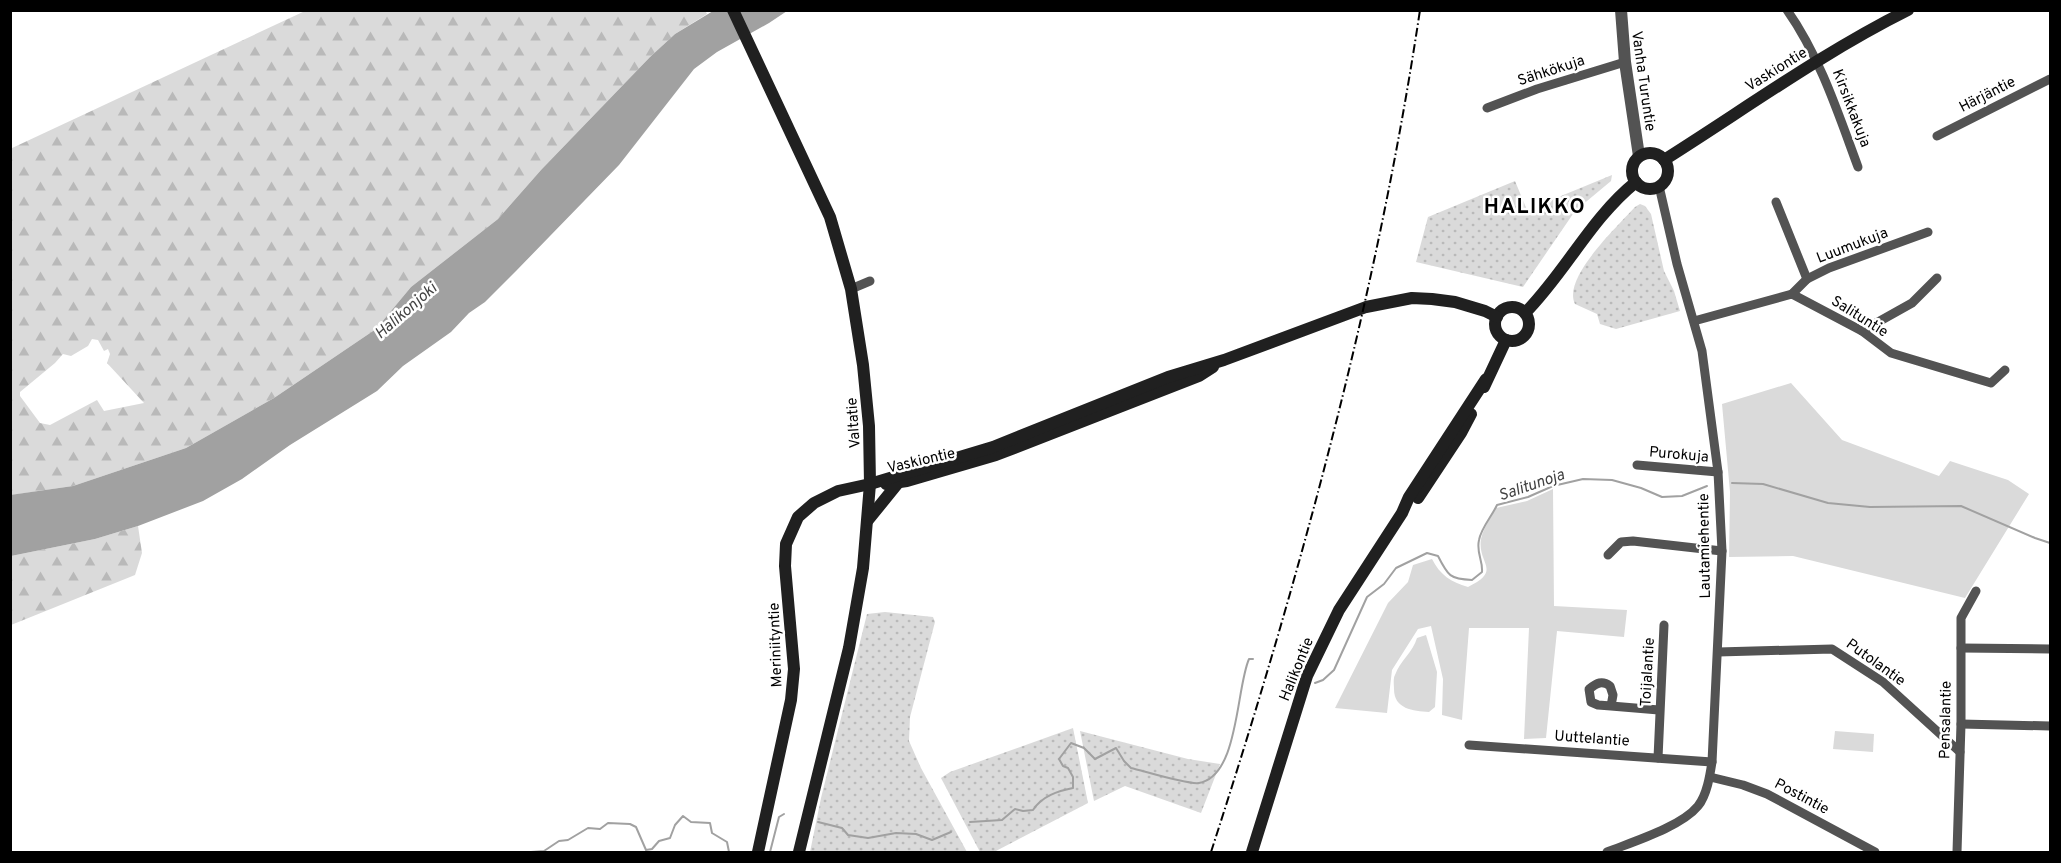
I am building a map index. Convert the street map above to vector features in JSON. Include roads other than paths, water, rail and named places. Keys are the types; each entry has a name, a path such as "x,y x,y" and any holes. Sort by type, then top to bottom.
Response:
{"main road":[{"name":"Valtatie","path":"733,10 830,217 851,289 863,365 869,426 870,484 863,568 849,648 799,852"},
{"name":"Vaskiontie","path":"1664,160 1817,61 1873,27 1908,10"},
{"path":"1652,153 1664,160 1667,173 1659,186 1647,189 1636,182 1632,168 1639,156 1652,153"},
{"path":"1525,313 1586,235 1636,182"},
{"name":"Vaskiontie","path":"870,484 993,447 1168,377 1224,360 1366,307 1412,298 1455,302 1497,317"},
{"path":"1510,307 1521,309 1525,313 1529,323 1526,333 1517,340 1506,339 1498,333 1497,317 1504,309 1510,307"},
{"name":"Halikontie","path":"1252,852 1307,676 1339,610 1402,513 1416,501 1461,433 1506,339"},
{"name":"Vaskiontie","path":"870,484 898,483 996,455 1199,376 1224,360"},
{"path":"868,520 898,483"},
{"name":"Meriniityntie","path":"758,852 791,700 794,669 785,566 786,544 798,517 814,503 838,491 870,484"}],"street":[{"name":"Vanha Turuntie","path":"1621,10 1624,62 1639,156"},
{"name":"Kirsikkakuja","path":"1787,10 1801,29 1817,61 1858,166"},
{"name":"Sähkökuja","path":"1487,108 1624,62"},
{"name":"Härjäntie","path":"1937,136 2050,79"},
{"name":"Lautamiehentie","path":"1607,852 1685,818 1699,804 1710,777 1712,762 1722,551 1718,472 1708,386 1694,321 1677,264 1659,186"},
{"path":"1776,202 1807,279"},
{"name":"Luumukuja","path":"1792,294 1807,279 1829,268 1928,232"},
{"path":"1862,331 1912,303 1937,278"},
{"path":"851,289 870,281"},
{"path":"1694,321 1792,294"},
{"name":"Salituntie","path":"1792,294 1862,331 1891,353 1991,383 2005,370"},
{"name":"Purokuja","path":"1637,465 1718,472"},
{"path":"1608,555 1621,542 1633,541 1722,551"},
{"name":"Pensalantie","path":"1957,852 1961,724 1961,618 1976,591"},
{"name":"Toijalantie","path":"1658,758 1664,625"},
{"path":"1961,648 2050,649"},
{"name":"Putolantie","path":"1718,652 1832,649 1882,682 1960,752"},
{"path":"1611,706 1659,710"},
{"path":"1961,724 2050,726"},
{"name":"Uuttelantie","path":"1469,745 1712,762"},
{"name":"Postintie","path":"1710,777 1767,794 1875,852"}],"water":[{"name":"Halikonjoki","path":"713,11 787,11 717,52 694,69 619,165 516,271 451,332 403,366 377,391 290,445 242,479 203,501 138,526 95,539 11,556 10,495 73,486 186,448 274,398 376,329 411,287 498,219 541,170 650,57 675,34"}],"waterway":[{"name":"Salitunoja","path":"1315,683 1323,680 1334,670 1367,597 1384,584 1396,568 1427,553 1438,556 1447,572 1459,579 1472,580 1482,572 1478,549 1479,540 1497,505 1528,497 1553,486 1583,479 1612,480 1662,497 1682,496 1707,486"},
{"name":"Salitunoja","path":"1732,483 1763,484 1828,503 1870,507 1961,506 2050,543"},
{"name":"Salitunoja","path":"970,822 1002,820 1015,809 1033,810 1051,795 1073,788 1073,777 1059,759 1071,743 1084,748 1095,759 1116,748 1131,768 1176,780 1199,783 1212,777 1222,765 1229,748 1245,672 1249,659 1253,659"},
{"name":"Salitunoja","path":"770,852 779,817 784,814"},
{"name":"Salitunoja","path":"531,852 544,851 559,841 568,840 588,828 600,829 608,823 630,824 636,827 646,850 652,849 659,841 670,838 675,825 683,816 691,822 710,823 712,833 727,842 729,852"},
{"name":"Salitunoja","path":"818,822 842,828 848,835 868,838 896,833 916,834 932,840 951,832"}],"railway":[{"path":"1211,852 1275,645 1333,436 1382,224 1420,10"}],"district":[{"name":"HALIKKO","path":"1535,206"}]}
